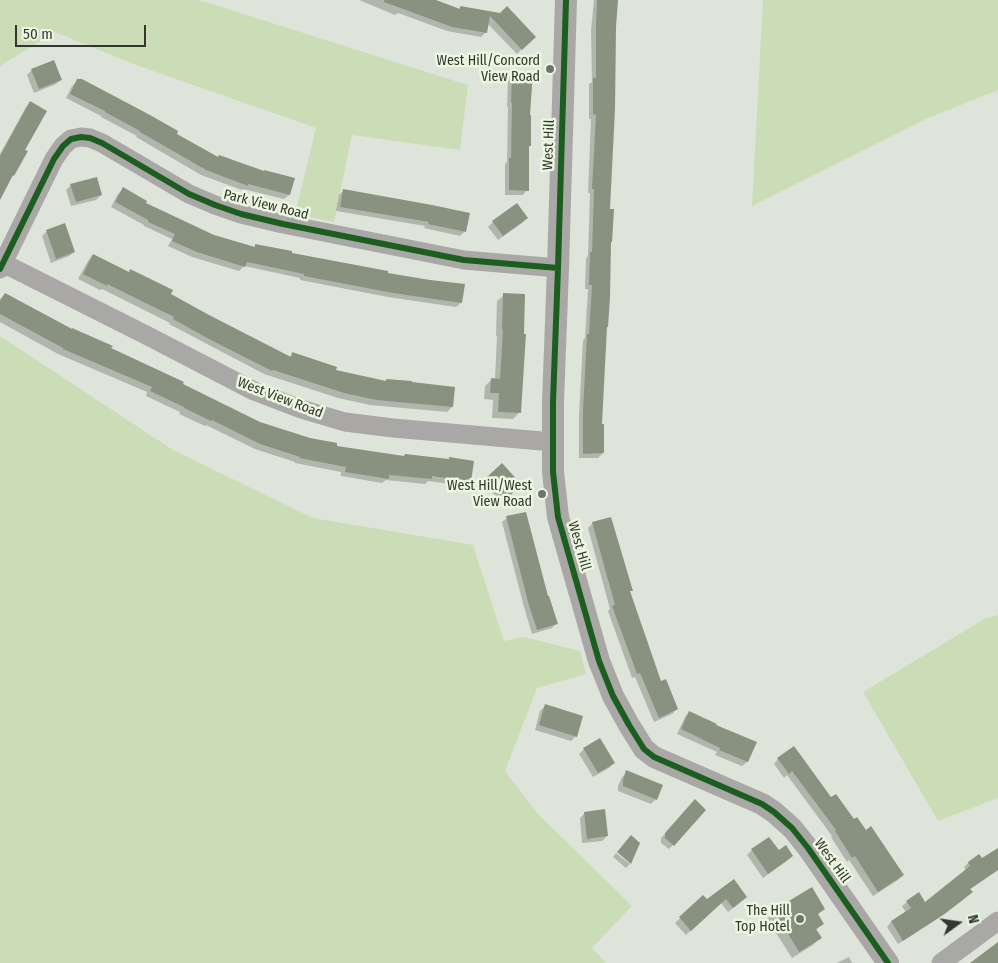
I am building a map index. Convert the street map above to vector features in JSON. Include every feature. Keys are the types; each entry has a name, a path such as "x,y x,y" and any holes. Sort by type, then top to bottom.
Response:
{"street":[{"name":"West Hill","path":"566,0 553,402 553,472 558,517 599,661 613,696 644,749 654,757 762,804 774,812 792,828 808,848 888,963"},
{"name":"Park View Road","path":"2,266 54,159 63,146 71,139 81,137 90,138 102,143 189,194 215,206 241,214 464,260 558,268"},
{"name":"West View Road","path":"2,266 146,335 254,391 301,409 346,422 553,442"},
{"path":"941,963 998,921"}],"green space":[{"path":"0,0 199,0 468,85 460,150 352,135 334,222 295,214 316,128 136,65 55,32 0,66"},
{"path":"763,0 998,0 998,90 926,119 752,206"},
{"path":"0,336 173,450 313,518 473,545 504,641 524,637 580,651 586,674 537,688 505,771 537,813 632,906 592,948 606,963 0,963"},
{"path":"998,615 998,798 938,821 863,692 986,618"}],"building":[{"path":"384,0 436,0 460,9 460,6 500,13 507,6 536,37 522,50 490,16 487,33 452,27 384,2"},
{"path":"597,0 618,0 610,209 614,209 602,424 604,424 604,453 583,454 587,334 589,334 592,285 589,285 594,189 592,189 596,115 593,114 593,78 596,78"},
{"path":"54,60 62,80 39,89 31,69"},
{"path":"512,71 533,72 530,115 529,191 509,190"},
{"path":"77,79 82,79 150,115 178,131 177,134 218,157 219,155 264,171 295,178 290,195 248,184 248,186 206,170 105,111 70,94"},
{"path":"30,101 47,111 25,150 28,151 0,200 0,156"},
{"path":"97,177 102,195 76,202 70,184"},
{"path":"123,187 147,201 146,203 214,235 255,247 255,244 388,271 388,273 465,284 462,303 351,285 247,262 245,267 197,252 172,241 175,234 148,222 148,220 115,202"},
{"path":"343,189 470,213 466,232 428,224 429,222 340,207"},
{"path":"517,203 528,218 503,236 492,221"},
{"path":"65,223 75,252 56,259 46,230"},
{"path":"93,254 129,272 130,269 173,290 171,294 291,357 292,352 337,367 336,370 386,381 386,379 412,381 455,387 453,407 376,400 344,393 272,371 209,339 173,319 174,317 83,274"},
{"path":"5,293 72,329 113,346 111,348 184,382 183,384 260,422 310,438 337,443 337,446 404,456 405,454 449,459 449,457 474,461 471,482 432,476 432,479 389,475 389,479 345,472 346,467 299,458 260,444 150,391 152,387 63,349 0,314 0,301"},
{"path":"503,293 525,294 524,334 526,334 521,413 498,412 499,393 490,393 491,378 500,379"},
{"path":"502,463 522,485 506,499 487,477"},
{"path":"526,512 548,596 558,624 537,630 506,516"},
{"path":"611,517 633,591 630,591 661,681 666,679 678,709 659,718 640,673 637,674 612,606 615,605 592,522"},
{"path":"545,704 583,716 577,737 539,725"},
{"path":"689,711 716,725 757,742 748,762 719,750 720,748 681,729"},
{"path":"600,738 615,763 598,773 583,748"},
{"path":"794,746 831,797 836,794 854,819 857,817 866,830 871,826 904,875 878,892 855,856 852,858 836,830 792,771 789,774 777,758"},
{"path":"626,770 663,785 657,800 623,786"},
{"path":"695,799 706,810 674,846 665,838 665,833"},
{"path":"605,809 608,836 587,839 584,812"},
{"path":"631,835 640,843 631,864 617,852"},
{"path":"769,837 779,850 786,845 793,856 768,874 751,849"},
{"path":"998,848 998,870 970,889 973,892 946,913 903,941 891,921 911,908 906,901 919,892 925,902 970,866 968,862 979,854 982,858"},
{"path":"734,879 747,897 733,908 726,899 691,931 679,917 703,895 707,899"},
{"name":"The Hill Top Hotel","path":"812,887 825,909 818,914 824,924 816,929 822,938 799,952 774,910"},
{"path":"998,942 998,963 970,963"}],"cycle path":[{"path":"566,0 553,402 553,472 558,517 599,661 613,696 644,749 654,757 762,804 774,812 792,828 808,848 888,963"},
{"path":"0,269 54,159 63,146 71,139 81,137 90,138 102,143 189,194 241,214 464,260 558,268"}],"place":[{"name":"West Hill/Concord View Road","path":"550,69"},
{"name":"West Hill/West View Road","path":"542,494"},
{"name":"The Hill Top Hotel","path":"800,919"}]}
